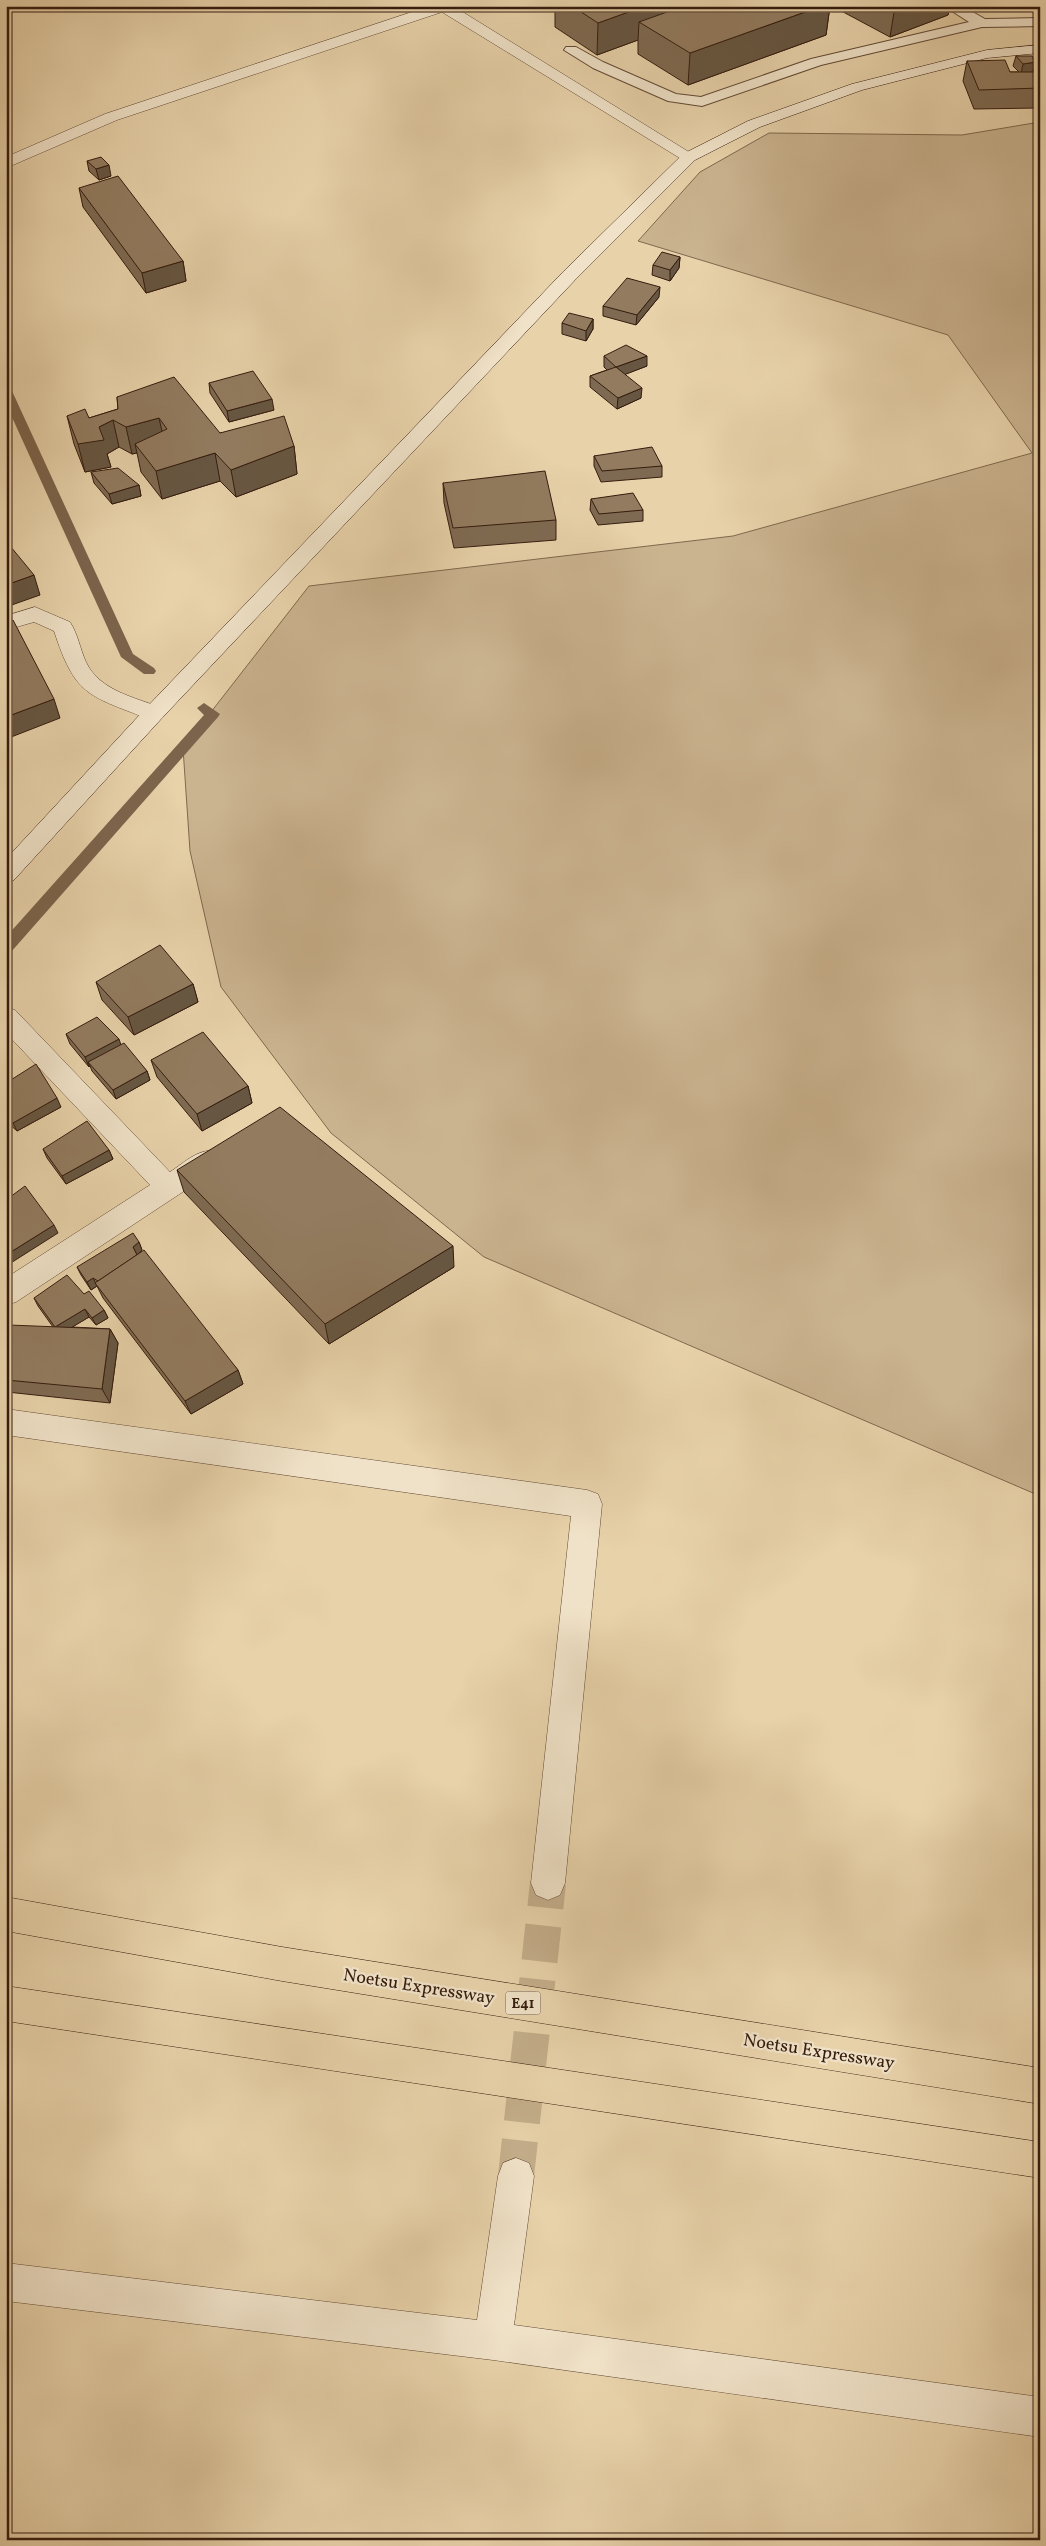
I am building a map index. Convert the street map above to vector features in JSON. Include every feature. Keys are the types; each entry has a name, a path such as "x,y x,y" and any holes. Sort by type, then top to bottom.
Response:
{"highway":[{"name":"Noetsu Expressway","path":"6,1914 282,1964 1040,2086"},
{"path":"6,2003 1040,2160"}],"street":[{"path":"6,163 112,117 442,6 689,157"},
{"path":"6,874 154,713 569,276 689,157 754,124 857,87 987,54 1040,49"},
{"path":"6,623 34,614 62,627 74,658 87,682 98,690 154,713"},
{"path":"6,1017 168,1187"},
{"path":"6,1293 232,1146"},
{"path":"6,1422 587,1504 548,1883"},
{"path":"493,2342 516,2176"},
{"path":"6,2282 493,2342 1040,2417"}],"lane":[{"path":"951,6 982,23"},
{"path":"571,50 598,66 673,98 702,102 816,62 982,23 1040,22"}],"shaded area":[{"path":"1040,122 1040,1496 484,1257 331,1133 221,987 190,851 183,748 309,586 733,536 1032,453 948,335 638,241 700,172 769,133 962,135"}],"building":[{"path":"572,6 645,6 598,23"},
{"path":"684,6 822,6 690,53 639,22"},
{"path":"1016,56 1032,56 1036,62 1023,64"},
{"path":"1005,60 1010,72 1037,72 1040,78 1040,88 979,90 967,61"},
{"path":"101,157 109,165 96,169 87,161"},
{"path":"118,176 183,261 142,273 79,188"},
{"path":"662,252 680,257 670,270 653,265"},
{"path":"627,278 660,287 637,315 603,306"},
{"path":"569,313 593,319 586,331 562,323"},
{"path":"626,345 647,356 616,367 604,356"},
{"path":"616,367 642,388 618,398 590,376"},
{"path":"253,371 272,399 227,411 209,383"},
{"path":"174,377 220,433 284,416 294,446 231,470 215,453 156,471 135,444 167,429 159,418 126,427 113,420 99,427 104,440 78,444 67,416 85,409 89,418 118,409 117,397"},
{"path":"652,447 662,466 602,471 594,456"},
{"path":"118,468 139,485 109,494 91,472"},
{"path":"545,471 556,520 453,528 443,483"},
{"path":"633,493 643,510 599,514 591,499"},
{"path":"6,541 34,575 6,585"},
{"path":"13,620 54,699 6,717 6,622"},
{"path":"160,945 193,984 128,1017 96,982"},
{"path":"97,1017 119,1039 85,1057 66,1034"},
{"path":"203,1032 248,1086 197,1114 151,1060"},
{"path":"124,1043 147,1071 113,1090 88,1062"},
{"path":"36,1064 57,1098 13,1123 6,1116 6,1083"},
{"path":"280,1107 453,1246 325,1324 177,1170"},
{"path":"87,1121 109,1150 62,1176 43,1149"},
{"path":"25,1186 54,1225 6,1255 6,1200"},
{"path":"133,1233 139,1242 133,1247 137,1255 98,1281 93,1278 87,1282 77,1267"},
{"path":"144,1250 238,1370 185,1401 95,1283"},
{"path":"67,1275 84,1294 89,1291 104,1310 92,1318 85,1309 55,1327 34,1298"},
{"path":"9,1325 110,1329 102,1389 6,1380 6,1338"}],"waterway":[{"path":"6,391 128,657 149,671"},
{"path":"6,948 213,714 204,708"}],"tunnel":[{"path":"516,2176 548,1883"}]}
